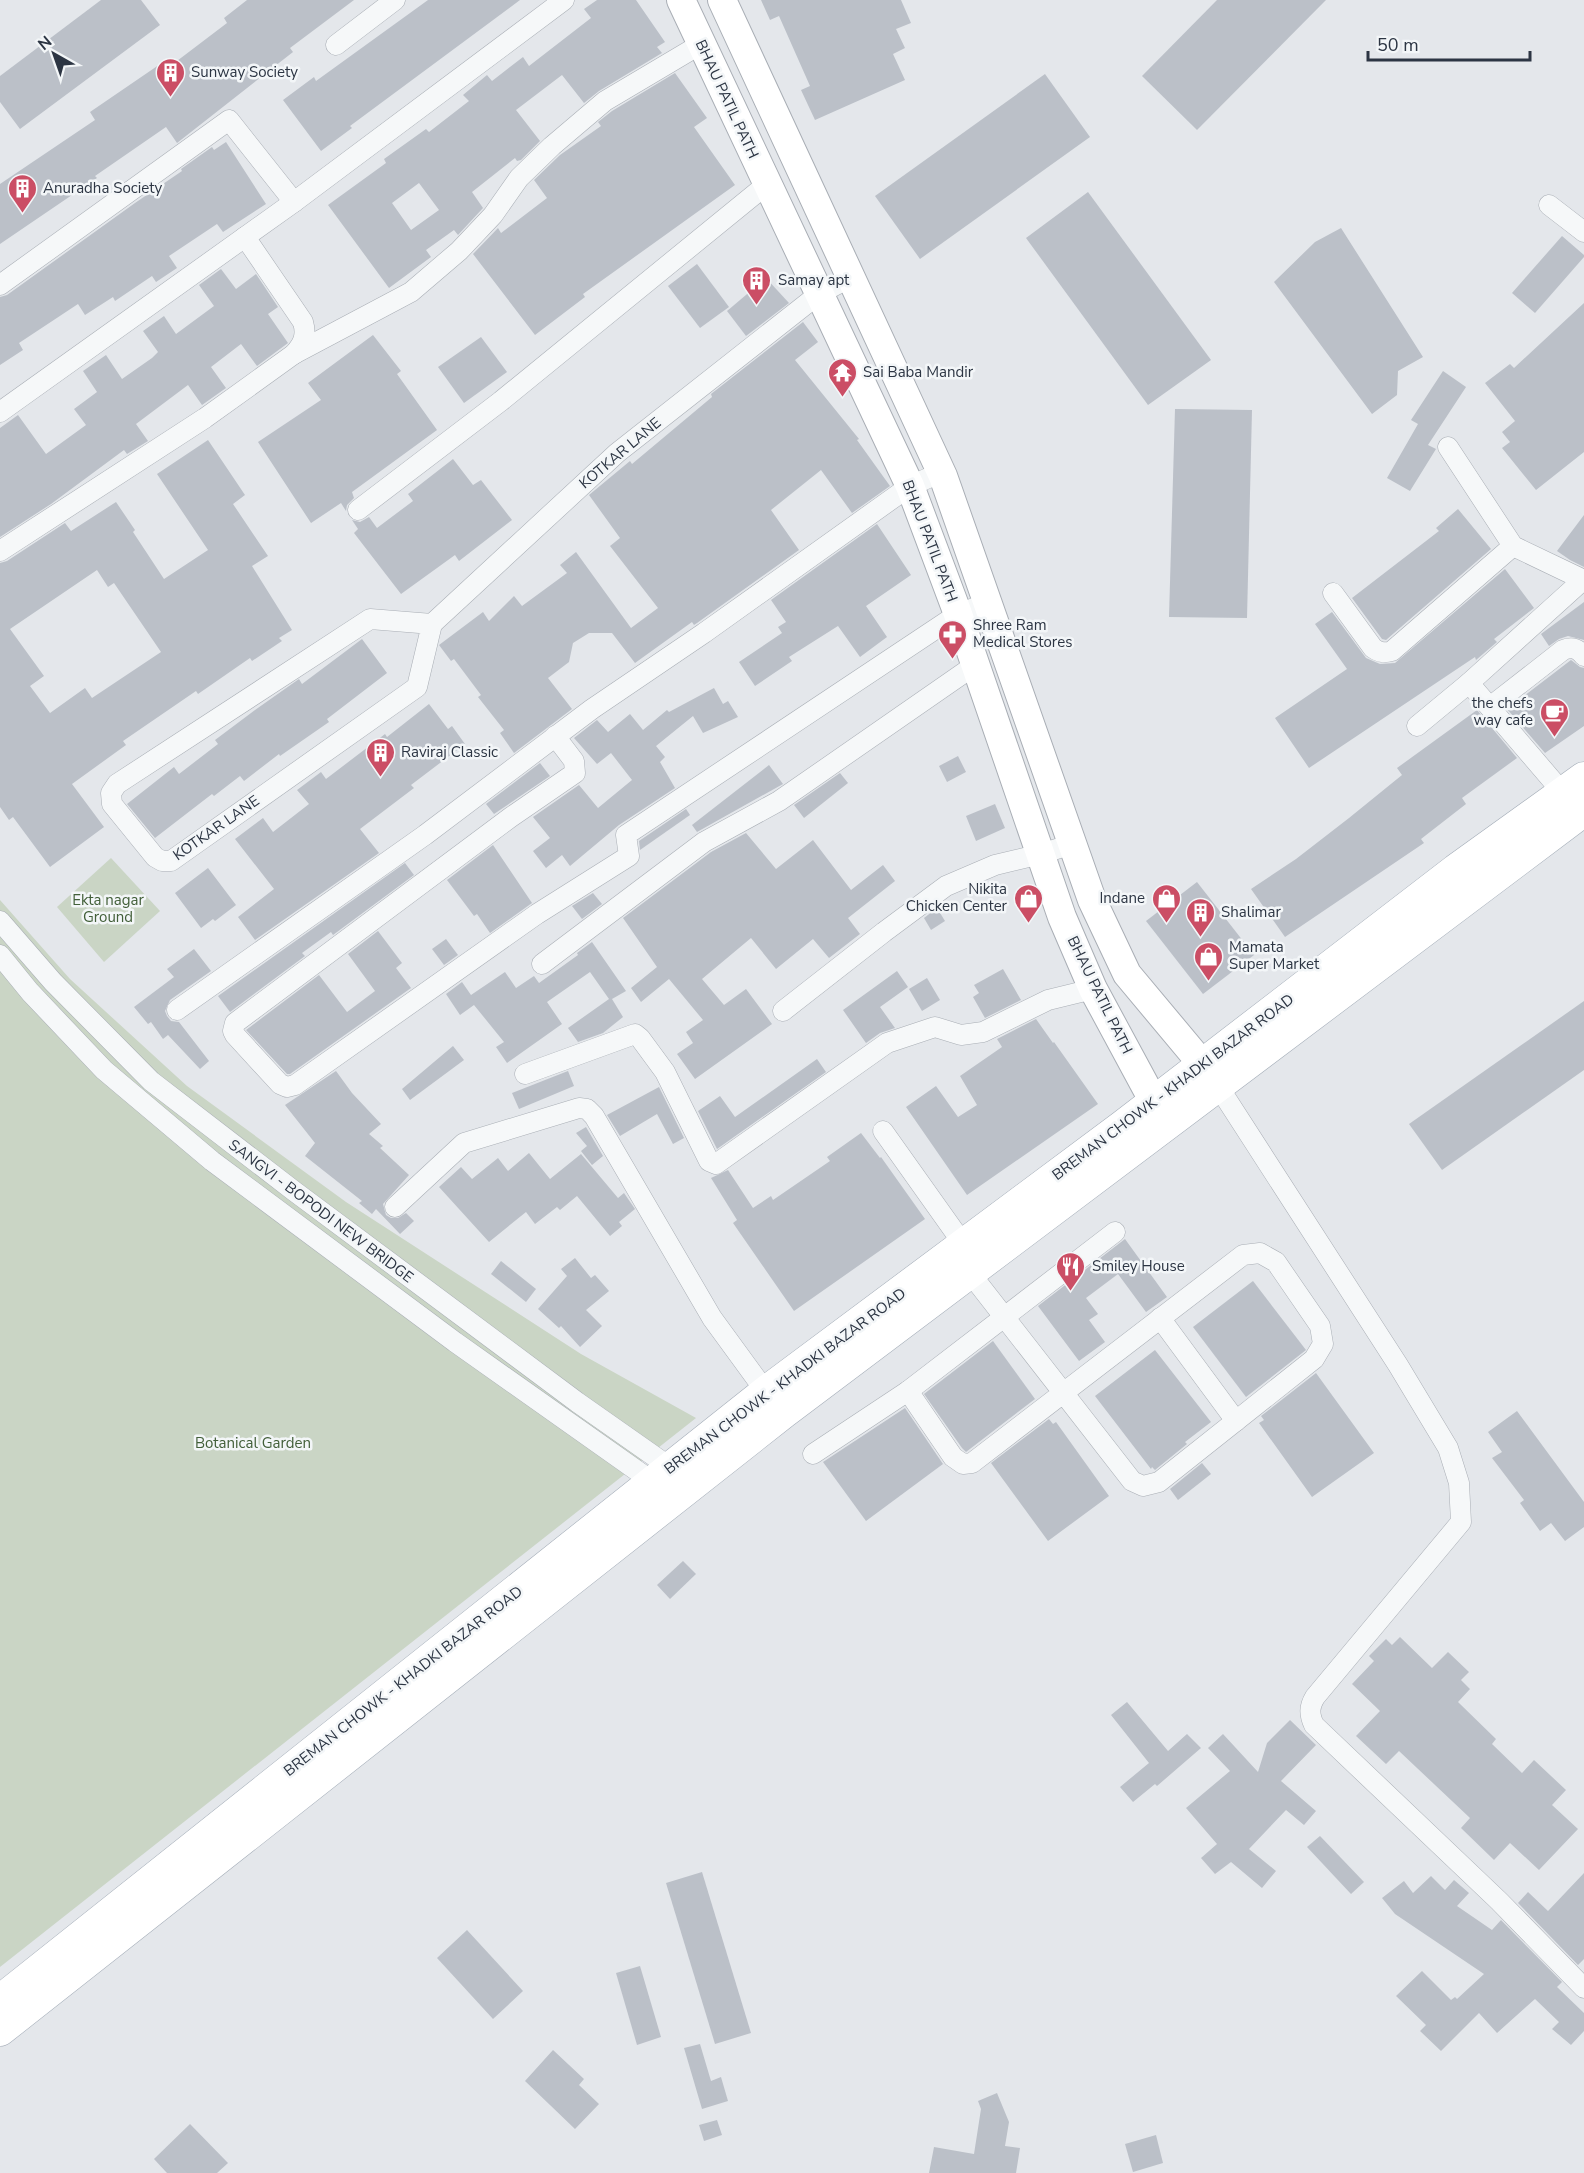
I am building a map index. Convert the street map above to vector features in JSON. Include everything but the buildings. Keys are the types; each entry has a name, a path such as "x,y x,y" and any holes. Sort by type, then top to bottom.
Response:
{"main road":[{"name":"BHAU PATIL PATH","path":"681,0 910,486 958,614 1062,916 1093,989 1162,1112"},
{"path":"722,0 942,472 1092,900 1127,974 1210,1076"},
{"path":"991,710 1021,699"},
{"name":"BREMAN CHOWK - KHADKI BAZAR ROAD","path":"0,2030 775,1402 1210,1076 1456,870 1577,794"},
{"name":"BREMAN CHOWK - KHADKI BAZAR ROAD","path":"0,2001 662,1475 775,1402"}],"street":[{"path":"336,45 395,0"},
{"path":"0,412 294,202 564,0"},
{"path":"0,551 204,418 294,354 411,292 459,251 493,215 519,178 552,146 605,101 701,44"},
{"path":"0,285 229,120 294,202"},
{"path":"358,510 501,400 766,184"},
{"path":"1549,205 1584,232"},
{"path":"245,237 303,322 305,338 294,354"},
{"name":"KOTKAR LANE","path":"432,624 370,619 117,784 111,793 112,804 155,856 162,861 171,861 417,687 432,624 617,453 819,294 851,277"},
{"path":"1417,726 1470,683 1584,580 1513,546 1448,447"},
{"path":"177,1010 425,835 555,736 910,486 942,472"},
{"path":"1333,593 1373,648 1382,653 1392,651 1513,546"},
{"path":"555,736 574,761 575,773 511,817 235,1023 233,1031 235,1035 280,1084 286,1087 295,1084 537,914 629,856 626,835 958,614 987,603"},
{"path":"1490,707 1563,650 1577,649 1584,656"},
{"path":"542,964 704,842 779,801 975,665"},
{"path":"1470,683 1490,707 1577,794"},
{"path":"783,1011 946,886 995,865 1072,844"},
{"name":"SANGVI - BOPODI NEW BRIDGE","path":"0,921 53,982 151,1081 303,1198 577,1402 662,1475"},
{"name":"SANGVI - BOPODI NEW BRIDGE","path":"0,955 30,992 104,1071 212,1161 563,1420 662,1475"},
{"path":"525,1074 635,1034 665,1072 707,1158 716,1164 887,1043 935,1027 961,1035 984,1032 1048,1000 1093,989"},
{"path":"1210,1076 1398,1365 1448,1448 1459,1483 1461,1522 1315,1696 1309,1712 1311,1719 1314,1725 1580,1977"},
{"path":"395,1207 464,1143 579,1107 587,1109 594,1116 712,1318 775,1402"},
{"path":"883,1131 1004,1317 1064,1393 1132,1481 1143,1486 1159,1482 1314,1359 1323,1344 1320,1326 1276,1262 1260,1253 1243,1255 1064,1393 972,1463 957,1461 953,1457 908,1391"},
{"path":"813,1454 908,1391 1115,1232"},
{"path":"1161,1318 1236,1421"}],"green space":[{"name":"Ekta nagar Ground","path":"111,858 160,911 104,962 57,907"},
{"name":"Botanical Garden","path":"0,900 70,979 187,1086 346,1202 581,1354 696,1418 0,1967"}],"place":[{"name":"Sunway Society","path":"170,98"},
{"name":"Anuradha Society","path":"22,214"},
{"name":"Samay apt","path":"757,306"},
{"name":"Sai Baba Mandir","path":"842,398"},
{"name":"Shree Ram Medical Stores","path":"952,660"},
{"name":"the chefs way cafe","path":"1554,738"},
{"name":"Raviraj Classic","path":"380,778"},
{"name":"Nikita Chicken Center","path":"1028,924"},
{"name":"Indane","path":"1166,924"},
{"name":"Shalimar","path":"1200,938"},
{"name":"Mamata Super Market","path":"1208,982"},
{"name":"Smiley House","path":"1071,1292"}]}
